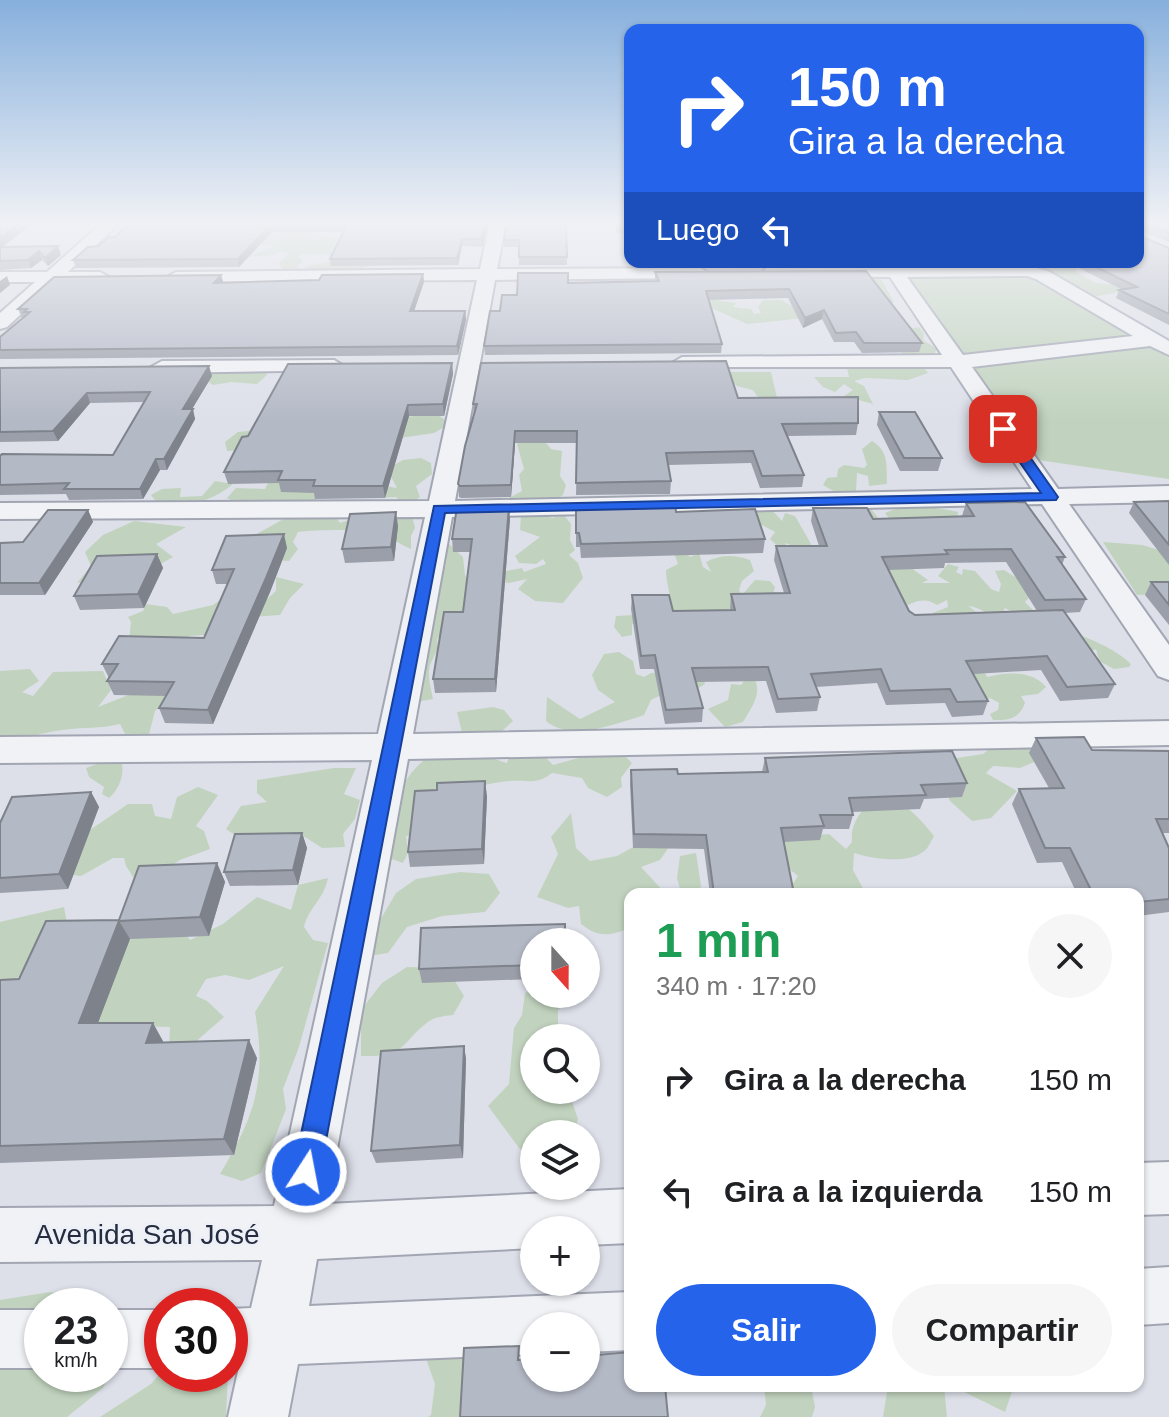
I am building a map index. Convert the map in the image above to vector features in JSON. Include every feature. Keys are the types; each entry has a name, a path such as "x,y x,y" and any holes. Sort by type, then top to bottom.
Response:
{"street":[{"path":"0,323 39,288"},
{"path":"258,1417 252,1338 294,1233 468,365 486,288"},
{"path":"906,288 1169,669"},
{"path":"1065,288 1161,344"},
{"path":"655,363 956,361 1161,344"},
{"path":"140,367 359,365"},
{"path":"0,511 439,509 1169,494"},
{"path":"0,750 391,747 1169,733"},
{"path":"1144,1189 1169,1188"},
{"name":"Avenida San José","path":"0,1235 294,1233 624,1216"},
{"path":"1144,1297 1169,1295"},
{"path":"252,1338 624,1321"},
{"path":"0,1339 24,1339"}],"green space":[{"path":"834,288 886,288 894,302 850,317 747,324 698,302 716,296 720,301 736,303 733,307 751,309 754,314 761,313 758,307 763,300 782,300 793,307"},
{"path":"906,288 1054,288 1169,357 1169,479 1031,459"},
{"path":"1065,288 1123,288 1123,291 1083,296"},
{"path":"919,327 924,334 923,340 937,349 932,358 921,364 928,373 908,380 865,378 854,381 864,386 873,404 844,396 853,390 844,384 835,392 823,387 814,377 849,377 846,364 884,360 887,355 902,354 909,329"},
{"path":"264,371 267,375 257,384 231,382 213,385 204,379 204,375"},
{"path":"731,372 771,372 778,402 763,405 753,390 737,386 727,378"},
{"path":"437,414 450,424 434,433 400,438 227,451 225,442 238,432"},
{"path":"540,436 551,449 562,451 560,476 566,485 563,495 548,504 511,504 507,499 522,491 519,475 524,469 517,444 522,439"},
{"path":"872,441 884,455 887,484 869,486 868,476 857,473 856,492 835,492 823,485 827,478 837,477 838,469 844,465 864,468 867,465 862,449"},
{"path":"421,458 431,463 432,474 416,486 420,497 413,502 401,503 396,497 376,498 385,486 397,488 387,469 403,460"},
{"path":"215,481 233,484 216,495 189,504 158,504 151,495 162,489 181,488 180,497 202,496"},
{"path":"269,481 321,491 314,502 268,505 263,500 238,504 227,498 236,488 265,489"},
{"path":"867,504 880,520 892,522 885,513 903,508 930,507 958,512 956,523 868,524"},
{"path":"770,508 782,521 785,513 795,516 811,544 811,552 785,543 787,547 783,551 770,539 775,532 760,524 757,511"},
{"path":"538,509 552,518 564,515 571,524 570,540 575,550 569,555 578,563 583,578 563,603 535,601 518,589 527,579 509,583 497,581 496,573 522,568 524,572 546,564 543,559 536,564 519,563 515,556 540,537 520,530 521,515"},
{"path":"333,513 340,523 368,514 412,516 415,528 411,536 411,549 376,532 305,531 298,532 293,542 298,549 289,561 262,559 253,536 289,516 313,517"},
{"path":"134,521 186,527 156,544 173,557 148,571 77,583 91,566 85,552 103,535"},
{"path":"450,524 449,544 463,557 465,575 481,600 459,613 458,621 437,639 437,650 429,669 433,699 416,702 432,578 444,566 430,551"},
{"path":"1103,542 1142,545 1169,553 1169,594 1137,595"},
{"path":"672,547 682,549 690,557 699,553 703,567 711,572 706,562 717,558 733,556 750,560 754,571 742,581 739,590 742,595 755,580 770,581 775,587 772,599 733,605 721,618 668,627 632,624 632,635 622,637 614,627 616,616 669,613 666,570 678,564"},
{"path":"900,560 928,580 922,583 950,583 938,576 948,564 959,567 956,572 962,575 963,569 975,571 991,589 999,592 1001,584 995,571 1004,570 1036,590 1025,602 1036,612 1105,646 1131,664 1114,669 1099,661 1096,649 1088,653 1005,608 999,619 968,606 985,618 933,625 933,613 948,607 947,600 937,605 920,601 904,607 884,569"},
{"path":"276,577 304,584 290,598 280,615 252,617 217,634 190,636 175,649 129,641 131,622 128,617 143,611 146,604 167,607 173,614 213,605 224,597 267,599 276,591"},
{"path":"619,652 633,661 636,674 644,677 651,673 700,669 705,684 692,692 678,687 651,700 644,715 607,726 568,730 546,721 547,697 580,719 615,702 598,690 592,675 604,654"},
{"path":"961,662 981,666 987,677 1010,673 1026,675 1046,687 1038,694 1021,696 1025,703 1016,715 1009,719 993,720 990,714 998,710 999,703 990,698 982,702"},
{"path":"30,669 39,681 22,692 33,696 53,672 103,671 111,690 98,707 136,692 176,691 155,711 149,734 128,740 120,724 26,737 0,737 0,671"},
{"path":"751,672 757,685 754,703 743,722 725,727 708,709 728,700 731,684 741,685"},
{"path":"493,707 504,710 513,721 500,733 463,737 457,712"},
{"path":"1046,740 1046,757 1020,768 993,766 986,773 1017,791 991,818 972,821 950,801 941,781 957,758 983,754 998,742"},
{"path":"534,745 553,765 611,749 621,752 632,763 621,778 622,787 607,797 588,788 582,778 552,773 537,781 498,782 437,797 412,799 430,816 427,833 406,836 408,853 403,863 389,858 389,828 394,804 406,780 423,761 434,754 453,749 507,763 510,753"},
{"path":"119,756 121,779 109,798 102,794 104,787 89,777 86,768"},
{"path":"334,768 356,768 344,794 360,800 355,819 343,834 345,847 322,848 305,837 274,842 254,841 226,829 241,806 267,802 257,793 257,780"},
{"path":"198,787 218,795 196,826 204,831 210,849 180,860 162,872 135,880 124,858 113,858 81,876 57,873 71,843 128,804 152,804 155,816 171,819 177,797"},
{"path":"875,796 884,797 908,809 934,836 923,852 908,858 880,858 854,853 853,870 863,888 790,888 798,876 768,852 791,838 829,834 846,849 852,842 858,817"},
{"path":"571,813 576,848 590,861 617,856 646,840 669,847 660,860 641,867 660,888 624,888 624,930 610,934 600,934 600,928 587,928 581,924 579,906 568,908 537,897 558,854 551,837"},
{"path":"696,853 700,888 680,888 677,878 680,856"},
{"path":"460,872 489,874 500,893 485,912 442,916 407,927 388,953 375,955 363,949 396,893 416,879"},
{"path":"328,878 304,927 313,940 328,943 299,1047 283,1089 286,1109 261,1173 242,1181 220,1174 242,1134 255,1097 260,1058 255,1012 284,966 249,980 225,975 206,979 196,996 207,1001 224,1017 193,1044 169,1051 170,1027 129,1026 99,1043 91,981 117,951 154,920 177,922 190,940 223,924 257,897 291,910 298,885"},
{"path":"64,907 70,940 32,959 13,984 0,983 0,922"},
{"path":"407,967 447,968 464,996 453,1015 430,1020 395,1052 361,1056 361,1010 382,983"},
{"path":"523,1008 560,1008 558,1024 520,1024 520,1104 573,1104 578,1119 520,1120 520,1149 488,1106 509,1084 514,1028"},
{"path":"24,1296 24,1392 98,1392 67,1417 0,1417 0,1300"},
{"path":"479,1304 466,1417 428,1417 431,1415 435,1384 425,1356"},
{"path":"128,1320 136,1326 128,1341"},
{"path":"144,1389 144,1392 227,1392 226,1417 100,1417"},
{"path":"765,1392 812,1392 815,1407 812,1417 760,1417 766,1405"},
{"path":"887,1392 945,1392 947,1417 883,1417"},
{"path":"964,1392 1012,1392 1005,1412"}],"building":[{"path":"41,288 418,288 410,311 465,311 457,346 0,350 0,337 30,312 18,309"},
{"path":"517,288 879,288 922,343 864,343 856,332 836,333 824,310 805,318 789,289 706,291 722,344 484,346 490,311 500,311 502,295 517,295"},
{"path":"1169,288 1169,314 1119,290"},
{"path":"726,361 738,398 858,397 858,423 782,424 804,475 762,476 753,451 666,453 671,481 576,483 577,431 515,431 511,485 458,484 477,404 473,404 481,363"},
{"path":"452,363 443,404 408,405 383,486 313,486 315,480 278,480 282,471 224,472 288,364"},
{"path":"209,366 183,409 193,409 164,459 156,459 140,489 64,489 69,483 0,485 2,454 113,455 150,392 87,393 53,431 0,432 0,368"},
{"path":"879,412 915,412 942,458 904,458"},
{"path":"1169,501 1169,545 1134,502"},
{"path":"675,502 676,512 755,509 765,539 581,544 579,533 576,533 576,504"},
{"path":"1025,502 1065,557 1057,557 1086,599 1045,600 1011,549 945,550 948,554 882,557 909,611 915,615 1063,610 1115,684 1067,687 1047,656 966,661 988,701 957,702 950,689 890,691 881,669 811,674 820,697 778,699 768,667 692,668 703,708 666,710 655,655 641,656 632,595 669,595 673,611 735,610 731,594 790,593 776,546 827,546 813,508 867,508 873,519 974,516 966,503"},
{"path":"509,506 495,679 433,679 444,612 463,612 472,539 452,539 457,507"},
{"path":"48,510 88,510 39,583 0,583 0,543 23,542"},
{"path":"396,512 391,547 342,549 350,514"},
{"path":"284,534 208,710 159,708 174,682 107,681 118,664 102,664 119,636 204,638 234,569 212,570 226,536"},
{"path":"157,554 138,594 74,596 97,556"},
{"path":"1151,582 1169,582 1169,605"},
{"path":"1084,737 1092,750 1169,751 1169,819 1156,819 1169,848 1169,899 1144,901 1144,888 1090,888 1070,848 1045,848 1019,789 1064,788 1036,738"},
{"path":"952,751 967,783 921,785 926,795 849,798 853,815 820,815 824,826 781,828 793,888 713,888 706,835 634,834 631,770 677,769 678,774 768,772 765,758"},
{"path":"485,781 482,849 408,852 415,791 437,790 437,783"},
{"path":"91,792 59,874 0,878 0,823 12,797"},
{"path":"302,833 293,870 224,872 235,834"},
{"path":"217,863 200,917 119,921 79,1023 153,1023 146,1043 249,1040 224,1139 0,1146 0,980 19,979 46,921 119,920 139,866"},
{"path":"565,924 565,928 520,928 520,965 419,969 421,928"},
{"path":"464,1046 460,1145 371,1151 381,1051"},
{"path":"519,1346 520,1392 600,1392 600,1355 624,1353 624,1392 666,1392 668,1417 460,1417 464,1348"}],"route":[{"path":"306,1172 439,509 1051,497 1003,429"}]}
